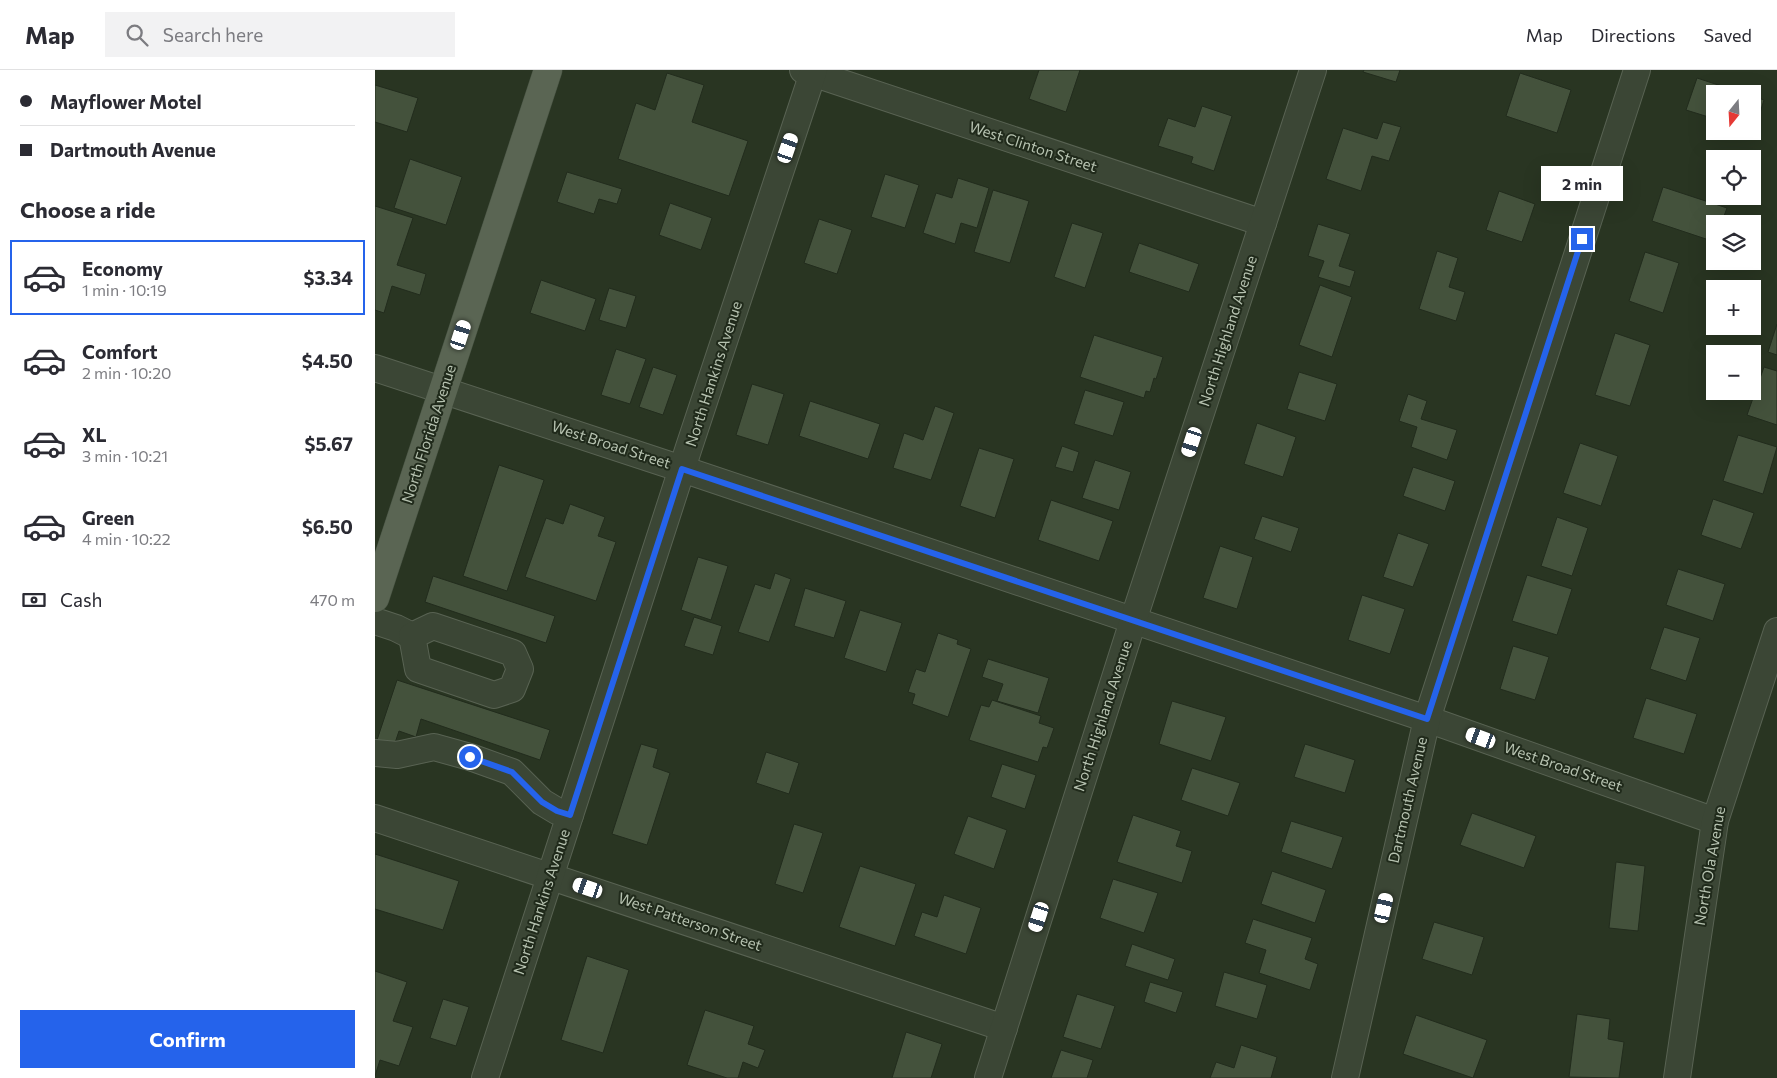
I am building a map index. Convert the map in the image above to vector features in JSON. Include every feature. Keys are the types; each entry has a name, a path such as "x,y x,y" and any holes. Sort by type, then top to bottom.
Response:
{"main road":[{"name":"North Florida Avenue","path":"375,598 548,70"}],"street":[{"name":"North Highland Avenue","path":"988,1078 1133,621 1313,70"},
{"name":"Dartmouth Avenue","path":"1345,1078 1427,719 1637,70"},
{"name":"West Clinton Street","path":"810,71 1263,223"},
{"name":"North Hankins Avenue","path":"485,1078 810,71"},
{"name":"West Broad Street","path":"375,368 1427,719 1715,821"},
{"path":"375,621 412,636"},
{"name":"North Ola Avenue","path":"1677,1078 1715,821 1777,631"},
{"path":"375,753 397,755 434,747 470,757 512,772 542,802 557,811 570,815"},
{"name":"West Patterson Street","path":"375,818 1004,1028"}],"building":[{"path":"1039,70 1080,70 1066,112 1029,99"},
{"path":"1364,70 1400,70 1396,82 1363,72"},
{"path":"667,73 704,85 692,122 748,141 729,196 618,159 636,103 655,110"},
{"path":"1520,73 1571,90 1557,133 1506,116"},
{"path":"1697,78 1718,85 1706,85 1706,116 1686,110"},
{"path":"375,85 418,98 407,132 375,122"},
{"path":"1761,99 1764,100 1761,110"},
{"path":"1202,106 1232,116 1214,171 1191,163 1193,157 1158,146 1168,118 1195,127"},
{"path":"1383,122 1401,127 1389,161 1372,156 1361,191 1326,179 1343,128 1377,139"},
{"path":"410,159 462,177 446,225 394,208"},
{"path":"567,172 622,189 617,204 599,199 594,214 557,202"},
{"path":"885,174 919,185 905,228 871,217"},
{"path":"958,178 989,188 977,228 961,223 955,244 923,233 936,193 952,198"},
{"path":"1663,187 1706,201 1706,205 1718,205 1727,208 1724,215 1706,215 1706,239 1652,221"},
{"path":"993,190 1029,201 1010,263 974,252"},
{"path":"1499,191 1535,204 1522,242 1486,230"},
{"path":"670,203 712,218 701,250 659,235"},
{"path":"375,206 413,218 397,265 426,274 420,295 392,286 384,313 375,310"},
{"path":"819,219 852,230 837,274 804,263"},
{"path":"1072,223 1103,233 1085,288 1054,277"},
{"path":"1318,224 1350,234 1339,266 1355,271 1350,287 1318,277 1324,261 1308,256"},
{"path":"1139,243 1199,264 1189,292 1129,272"},
{"path":"1437,251 1458,258 1449,287 1465,292 1456,321 1419,309"},
{"path":"1645,252 1679,263 1663,313 1629,301"},
{"path":"541,280 596,299 585,331 530,313"},
{"path":"1320,285 1352,297 1332,357 1299,345"},
{"path":"609,288 636,296 626,328 599,320"},
{"path":"1777,324 1777,355 1768,352"},
{"path":"1615,333 1650,345 1630,406 1595,395"},
{"path":"1094,335 1163,357 1150,392 1146,391 1144,398 1080,377"},
{"path":"616,349 646,359 630,404 601,395"},
{"path":"653,367 677,375 663,415 639,407"},
{"path":"1764,367 1777,371 1777,425 1747,415 1752,400 1761,400 1761,375"},
{"path":"1299,372 1337,384 1325,421 1287,409"},
{"path":"752,384 784,394 768,445 736,435"},
{"path":"1085,390 1124,402 1113,436 1074,424"},
{"path":"1408,394 1427,401 1421,419 1457,430 1447,460 1411,447 1417,427 1399,421"},
{"path":"810,401 880,424 868,459 799,436"},
{"path":"935,406 954,413 931,480 893,468 904,433 923,440"},
{"path":"1257,423 1296,437 1283,477 1244,464"},
{"path":"1738,435 1777,447 1763,494 1723,481"},
{"path":"1580,443 1618,456 1601,506 1563,493"},
{"path":"1062,446 1079,452 1073,472 1055,467"},
{"path":"979,448 1014,459 995,518 960,506"},
{"path":"1095,460 1131,472 1119,510 1082,498"},
{"path":"499,465 544,480 507,591 463,576"},
{"path":"1413,467 1455,481 1445,511 1403,496"},
{"path":"1713,499 1754,513 1741,549 1701,535"},
{"path":"1051,500 1113,521 1099,561 1038,540"},
{"path":"570,504 605,517 598,536 616,542 596,601 525,577 546,518 563,524"},
{"path":"1262,516 1299,528 1291,552 1254,539"},
{"path":"1557,517 1588,528 1572,576 1541,566"},
{"path":"1398,533 1429,544 1413,587 1383,577"},
{"path":"1220,546 1253,557 1237,609 1203,598"},
{"path":"698,557 728,566 711,620 681,610"},
{"path":"1678,569 1725,584 1713,621 1666,605"},
{"path":"775,573 791,579 769,642 738,632 755,584 770,589"},
{"path":"1527,575 1572,589 1557,635 1512,621"},
{"path":"433,576 555,616 546,643 425,602"},
{"path":"805,588 846,601 834,638 794,626"},
{"path":"1362,595 1405,609 1390,654 1348,640"},
{"path":"860,610 902,623 886,672 844,658"},
{"path":"694,617 722,626 713,655 684,646"},
{"path":"1664,627 1700,638 1686,681 1650,669"},
{"path":"938,633 958,640 957,644 971,649 948,717 912,704 915,694 908,692 916,669 925,672"},
{"path":"1513,646 1549,657 1535,700 1500,689"},
{"path":"988,659 1049,678 1038,713 997,701 1003,684 982,677"},
{"path":"397,680 550,730 540,760 421,719 416,737 399,731 393,749 376,743"},
{"path":"1646,698 1697,714 1684,754 1633,738"},
{"path":"992,700 1041,716 1039,723 1054,728 1047,748 1043,747 1038,762 969,740 981,705 989,707"},
{"path":"1172,701 1226,717 1211,761 1159,744"},
{"path":"641,744 658,749 653,767 670,773 647,845 612,834"},
{"path":"1305,744 1355,760 1345,793 1294,777"},
{"path":"766,752 799,763 789,794 756,783"},
{"path":"1002,764 1036,775 1025,809 991,797"},
{"path":"1192,768 1240,783 1228,816 1181,800"},
{"path":"1472,813 1536,836 1524,868 1460,845"},
{"path":"1133,815 1181,831 1176,846 1192,851 1182,883 1117,862"},
{"path":"968,816 1007,830 994,869 954,854"},
{"path":"1291,821 1343,837 1332,869 1281,852"},
{"path":"794,824 823,833 803,893 775,884"},
{"path":"375,854 459,881 443,930 375,909"},
{"path":"1616,862 1645,866 1638,931 1609,928"},
{"path":"860,866 916,884 895,946 839,927"},
{"path":"1272,871 1326,890 1315,923 1261,904"},
{"path":"1113,879 1158,893 1144,933 1100,918"},
{"path":"944,895 981,908 966,954 914,936 922,912 937,917"},
{"path":"1253,919 1312,938 1305,959 1318,964 1310,990 1259,973 1266,950 1245,943"},
{"path":"1434,922 1484,937 1472,975 1422,959"},
{"path":"1132,944 1175,959 1168,980 1125,966"},
{"path":"587,956 629,970 603,1053 561,1040"},
{"path":"375,971 407,982 393,1021 413,1027 399,1066 380,1060 375,1076"},
{"path":"1224,972 1267,985 1257,1019 1215,1006"},
{"path":"1150,982 1183,992 1176,1013 1144,1002"},
{"path":"1077,994 1115,1006 1101,1049 1063,1037"},
{"path":"443,999 469,1007 456,1046 430,1038"},
{"path":"705,1010 754,1026 748,1044 765,1050 758,1068 743,1062 738,1078 727,1078 687,1065"},
{"path":"1577,1014 1610,1019 1608,1039 1624,1042 1619,1078 1569,1077"},
{"path":"1416,1015 1487,1040 1473,1078 1403,1054"},
{"path":"906,1032 942,1044 931,1078 892,1078"},
{"path":"1241,1045 1277,1057 1271,1078 1210,1078 1216,1062 1234,1068"},
{"path":"1061,1050 1093,1060 1087,1078 1051,1078"}],"route":[{"path":"470,757 512,772 542,802 557,811 570,815 682,469 1427,719 1582,239"}]}
